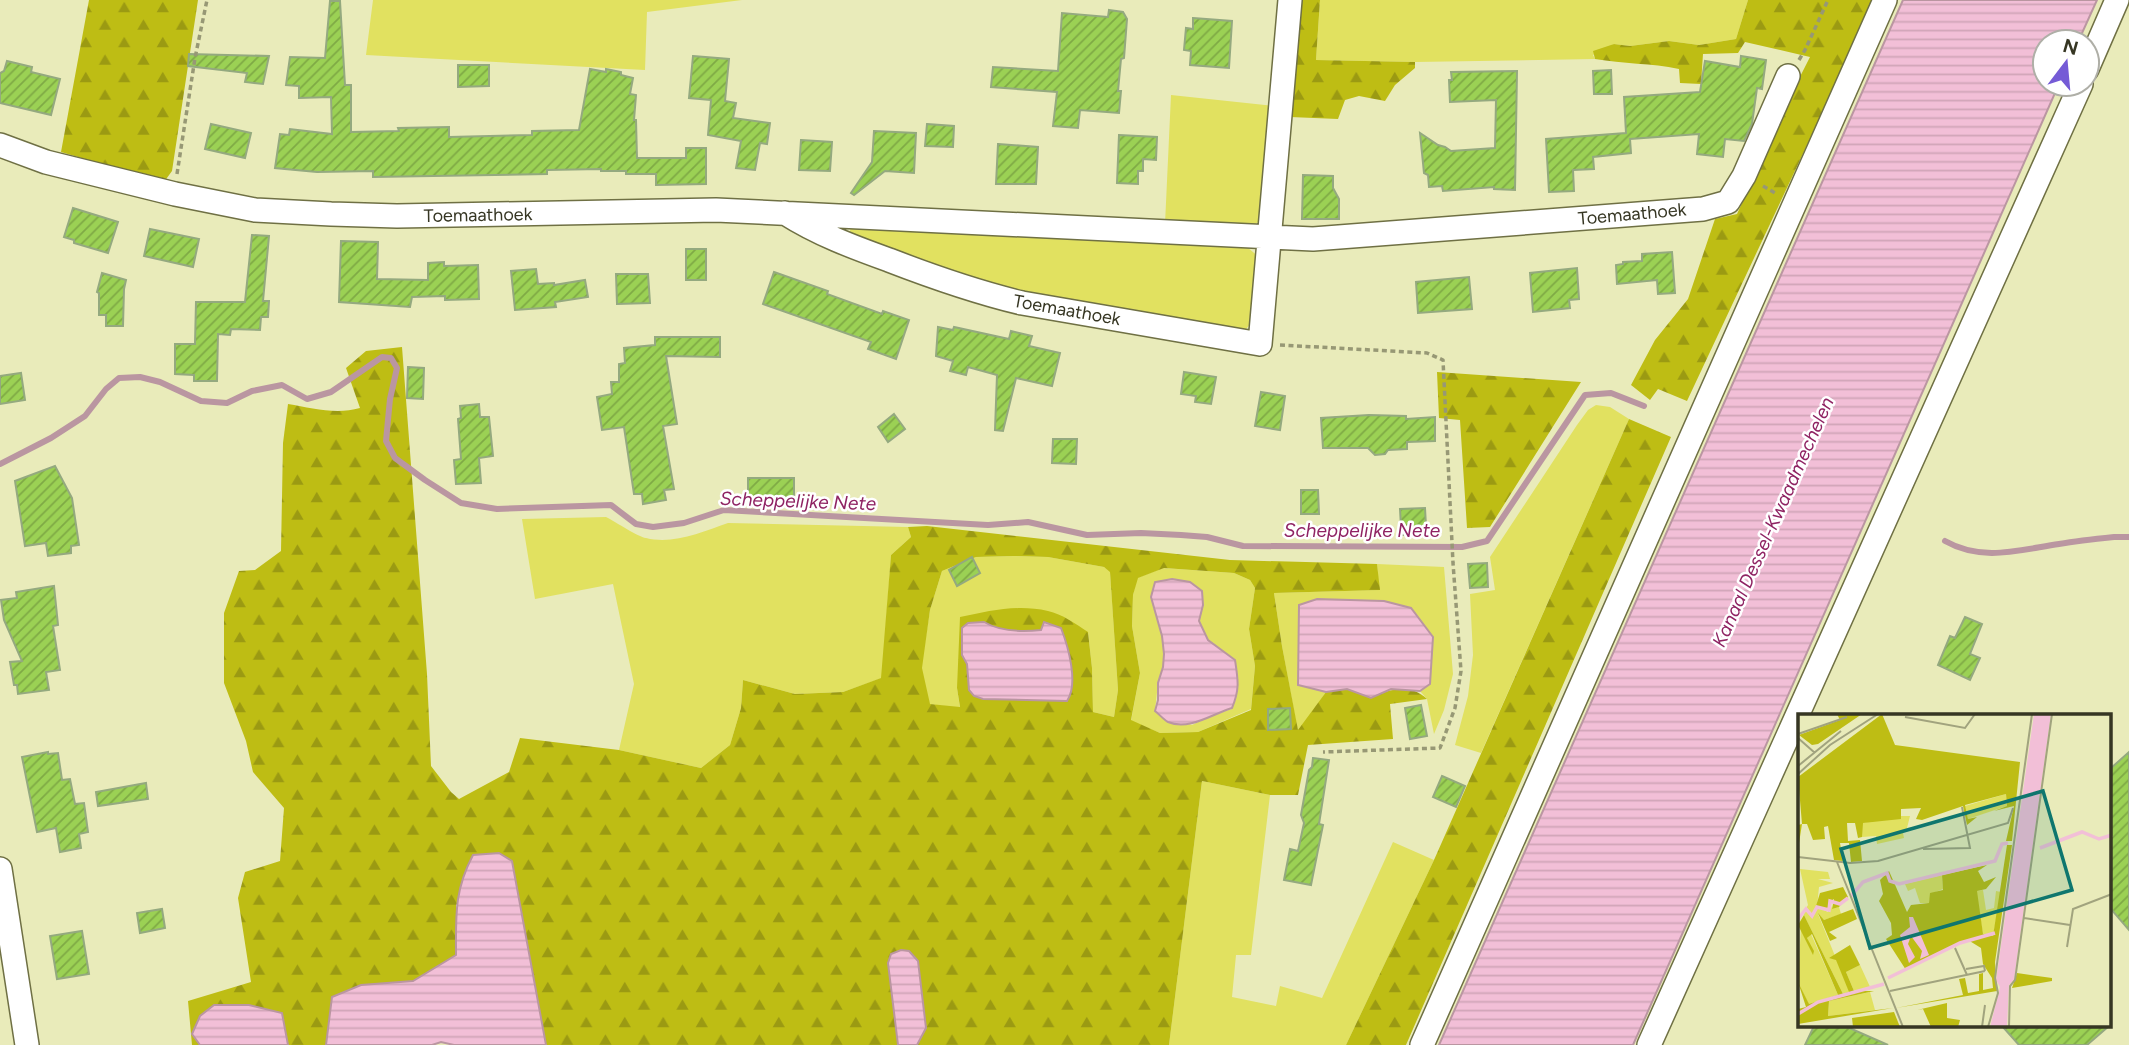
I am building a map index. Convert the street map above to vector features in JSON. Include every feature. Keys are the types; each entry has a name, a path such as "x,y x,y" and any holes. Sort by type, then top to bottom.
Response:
{"street":[{"path":"1260,344 1290,0"},
{"path":"1422,1045 1885,0"},
{"path":"2101,37 2117,0"},
{"name":"Toemaathoek","path":"0,145 46,162 175,194 254,210 397,216 716,210 1313,239 1703,209 1728,202 1744,176 1788,76"},
{"path":"1648,1045 2075,98"},
{"name":"Toemaathoek","path":"784,212 809,229 984,294 1260,344"},
{"path":"0,869 27,1045"}],"path":[{"path":"175,194 195,58 207,0"},
{"path":"1788,76 1805,50 1828,0"},
{"path":"1744,176 1795,203"},
{"path":"1260,344 1427,354 1443,360 1461,671 1455,708 1440,748 1323,752"}],"shaded area":[{"path":"373,0 742,0 647,12 645,70 366,55"},
{"path":"1320,0 1748,0 1736,39 1699,45 1669,41 1630,46 1614,44 1593,55 1595,59 1415,62 1316,60"},
{"path":"1171,95 1274,106 1264,218 1254,225 1165,224"},
{"path":"851,226 1247,247 1260,258 1256,317 1246,329 1229,330 1025,296 852,237"},
{"path":"1596,405 1610,407 1629,419 1481,753 1455,745 1468,696 1473,655 1470,594 1495,590 1490,557 1577,425 1588,410"},
{"path":"606,517 638,535 656,540 687,536 728,523 908,527 911,537 891,555 882,678 843,692 795,694 743,680 741,708 730,745 701,768 619,750 634,684 613,584 535,599 522,519"},
{"path":"976,557 1048,557 1104,567 1110,571 1118,690 1114,717 1093,712 1088,632 957,688 960,708 929,704 921,668 930,610 942,571"},
{"path":"1377,564 1444,567 1453,674 1444,710 1434,734 1427,699 1420,691 1430,683 1430,671 1364,601 1317,599 1299,605 1298,685 1326,692 1298,732 1274,593 1379,590"},
{"path":"1163,568 1234,573 1250,580 1255,588 1249,629 1255,666 1251,709 1198,732 1160,733 1131,721 1140,673 1132,626 1133,595 1137,578","holes":["1172,579 1190,582 1202,591 1203,605 1199,621 1232,709 1192,725 1155,711 1164,654 1151,597"]},
{"path":"1202,781 1270,795 1251,955 1236,955 1232,997 1276,1006 1280,986 1322,998 1393,842 1434,860 1346,1045 1169,1045"}],"green space":[{"path":"89,0 198,0 172,171 164,182 61,152"},
{"path":"1301,0 1320,0 1316,60 1415,62 1415,68 1395,85 1385,101 1359,96 1345,100 1338,119 1290,117"},
{"path":"1748,0 1875,0 1687,401 1658,389 1650,400 1631,385 1655,340 1688,299 1715,219 1737,214 1777,122 1810,57 1745,42 1738,53 1703,54 1701,84 1680,83 1679,69 1595,59 1593,51 1614,44 1630,46 1669,41 1699,45 1736,39"},
{"path":"402,347 427,674 431,766 459,799 509,772 520,738 619,750 701,768 730,745 741,708 743,680 795,694 843,692 881,678 891,555 911,537 908,527 927,526 1230,560 1377,564 1380,590 1274,593 1298,730 1326,692 1347,689 1371,697 1392,690 1407,689 1427,699 1390,704 1393,739 1308,745 1298,795 1270,795 1202,781 1169,1045 917,1045 926,1028 918,961 909,951 888,963 898,1045 546,1045 512,861 456,905 456,955 413,981 361,985 332,997 326,1045 288,1045 282,1013 248,1005 214,1005 192,1034 200,1045 192,1045 188,1001 251,982 238,898 245,872 280,861 284,808 253,772 246,741 224,683 224,613 239,571 255,570 281,551 283,443 288,404 333,411 360,408 346,368 366,351","holes":["976,557 1048,557 1104,567 1110,572 1118,690 1114,717 1093,712 1088,632 1058,614 1025,608 960,617 957,688 960,707 930,704 922,668 930,610 942,571","1164,568 1234,573 1250,580 1255,588 1249,629 1255,666 1251,710 1198,732 1160,733 1131,720 1140,673 1132,626 1133,595 1138,578","984,622 1012,631 1041,630 968,669 968,623"]},
{"path":"1437,372 1581,382 1490,527 1467,528 1460,420 1439,418"},
{"path":"1629,419 1671,437 1406,1045 1346,1045 1434,860"}],"water":[{"name":"Kanaal Dessel-Kwaadmechelen","path":"1903,0 2097,0 2084,28 2031,28 2031,98 2053,98 1633,1045 1439,1045"},
{"path":"1172,579 1190,582 1202,591 1203,605 1199,621 1208,640 1235,660 1237,679 1232,708 1200,721 1184,724 1168,722 1155,711 1164,654 1151,597 1155,582"},
{"path":"1317,599 1384,601 1411,608 1433,637 1430,684 1420,691 1391,689 1371,698 1347,689 1326,692 1298,685 1299,605"},
{"path":"984,622 1012,631 1041,630 1044,622 1061,628 1072,675 1067,701 983,699 974,696 969,690 967,664 962,655 962,628 968,623"},
{"path":"499,853 512,861 546,1045 454,1045 441,1042 432,1045 326,1045 332,997 361,985 413,981 456,955 457,904 467,868 473,855"},
{"path":"901,950 909,951 918,961 926,1028 917,1045 898,1045 888,963 891,954"},
{"path":"214,1005 249,1005 282,1013 288,1045 200,1045 192,1034 200,1016"}],"building":[{"path":"330,1 340,1 345,85 351,85 351,132 449,127 449,137 532,135 532,131 579,130 590,69 606,72 606,69 633,78 630,94 636,95 634,120 637,158 686,158 686,148 706,148 706,184 656,185 656,174 626,174 626,171 601,169 547,170 547,174 373,177 373,171 317,172 275,168 280,134 289,135 290,129 332,134 331,97 299,98 299,86 286,85 290,57 325,58"},
{"path":"1109,10 1123,12 1127,19 1118,91 1121,91 1119,113 1080,110 1078,128 1053,126 1057,92 991,87 993,67 1058,71 1062,13 1108,17"},
{"path":"1193,18 1232,21 1229,68 1190,65 1191,51 1184,50 1186,28 1193,29"},
{"path":"189,54 269,56 263,84 245,82 247,73 188,66"},
{"path":"693,56 729,59 725,101 736,103 733,118 770,123 767,144 760,143 755,170 736,168 741,141 708,135 711,100 689,98"},
{"path":"1741,56 1766,60 1762,89 1757,88 1752,124 1744,141 1725,139 1723,157 1697,154 1699,134 1630,139 1631,153 1593,157 1594,169 1573,170 1574,191 1549,192 1546,139 1626,133 1624,97 1700,92 1705,61 1740,67"},
{"path":"7,61 32,67 31,72 60,79 51,115 0,103 0,73 4,71"},
{"path":"458,65 489,65 489,86 458,87"},
{"path":"1611,70 1612,94 1594,94 1593,71"},
{"path":"1517,71 1515,190 1494,187 1443,191 1442,186 1429,187 1428,175 1424,173 1420,133 1451,151 1495,148 1496,100 1450,102 1451,72"},
{"path":"211,124 251,133 245,158 205,149"},
{"path":"927,124 954,126 953,147 925,146"},
{"path":"874,131 916,133 914,173 885,171 854,195 851,193 872,162"},
{"path":"1119,135 1157,137 1156,160 1143,159 1143,171 1138,171 1138,184 1117,183"},
{"path":"801,140 832,142 830,171 799,170"},
{"path":"998,144 1038,147 1036,184 996,184"},
{"path":"1303,175 1333,176 1333,188 1339,199 1339,219 1302,219"},
{"path":"73,208 118,222 108,253 74,243 74,240 64,237"},
{"path":"150,229 199,239 193,267 144,256"},
{"path":"252,235 269,236 263,301 269,301 268,317 261,317 260,330 231,329 230,335 218,334 217,381 194,381 194,375 175,374 175,344 195,344 196,302 245,302"},
{"path":"341,241 378,242 377,279 428,280 428,263 444,262 444,266 478,265 479,299 412,297 410,307 339,302"},
{"path":"686,249 706,249 706,280 686,280"},
{"path":"1672,252 1675,293 1658,294 1657,280 1617,284 1616,265 1642,261 1642,254"},
{"path":"1577,268 1579,299 1569,300 1570,308 1533,312 1530,273"},
{"path":"536,269 538,284 554,285 585,280 588,297 555,302 556,307 515,310 511,271"},
{"path":"774,272 882,314 883,311 909,320 896,359 868,349 871,342 763,304"},
{"path":"102,273 126,280 123,326 106,326 106,315 99,315 97,292"},
{"path":"616,274 648,274 650,303 617,304"},
{"path":"1469,277 1472,309 1418,313 1416,282"},
{"path":"938,327 953,330 954,327 1009,339 1011,331 1032,336 1029,346 1060,353 1052,386 1016,378 1003,431 995,430 997,375 968,367 966,375 950,371 953,361 936,356"},
{"path":"655,337 720,337 720,357 666,356 677,424 663,426 674,489 664,490 666,500 643,504 642,494 634,494 624,427 602,430 597,397 612,394 611,382 619,382 619,364 625,363 624,348 655,345"},
{"path":"408,367 424,368 423,399 407,398"},
{"path":"1184,372 1216,377 1211,404 1195,402 1196,396 1181,394"},
{"path":"21,373 25,400 0,404 0,376"},
{"path":"1261,392 1285,396 1280,430 1255,426"},
{"path":"479,404 480,417 489,417 493,456 479,458 481,483 456,484 454,460 461,459 458,419 461,418 460,406"},
{"path":"894,414 905,429 888,442 878,427"},
{"path":"1406,416 1406,419 1435,417 1435,441 1407,442 1407,449 1388,450 1385,454 1375,455 1368,448 1323,448 1321,418"},
{"path":"1053,439 1077,439 1076,464 1052,463"},
{"path":"55,466 72,498 79,545 71,546 71,553 48,556 46,543 25,546 15,481"},
{"path":"748,478 794,478 794,498 748,498"},
{"path":"1301,490 1318,490 1319,514 1301,514"},
{"path":"1425,508 1426,526 1422,526 1422,534 1403,535 1400,509"},
{"path":"972,557 980,573 957,586 949,570"},
{"path":"1487,563 1488,587 1470,588 1468,564"},
{"path":"54,586 58,625 53,626 60,670 46,672 49,690 18,694 10,662 22,661 4,620 1,600 17,598 16,592"},
{"path":"1965,617 1982,624 1970,654 1980,658 1970,680 1938,665 1950,636 1955,638"},
{"path":"1421,705 1427,736 1410,739 1405,708"},
{"path":"1290,708 1291,729 1268,730 1268,709"},
{"path":"2129,752 2129,930 2112,910 2112,767"},
{"path":"58,753 62,780 70,779 75,804 84,803 88,832 79,834 81,848 60,852 56,828 37,832 22,757"},
{"path":"1313,758 1329,760 1319,824 1323,825 1311,885 1284,880 1290,849 1298,851 1304,823 1301,815"},
{"path":"1442,776 1465,786 1456,807 1433,797"},
{"path":"146,783 148,799 98,806 96,792"},
{"path":"162,909 165,928 140,933 137,913"},
{"path":"82,931 89,974 57,979 50,936"},
{"path":"1813,1028 1850,1028 1888,1045 1805,1045"},
{"path":"2004,1028 2107,1028 2087,1045 2019,1045"}],"waterway":[{"name":"Scheppelijke Nete","path":"0,464 51,438 85,416 106,389 119,378 140,377 160,382 201,401 227,403 252,391 282,385 307,399 331,392 382,357 391,358 397,368 390,399 386,441 395,458 461,503 497,509 611,505 636,524 653,527 684,523 724,510 988,525 1028,522 1087,535 1181,535 1207,537 1243,546 1462,547 1487,541 1585,395 1611,393 1644,406"},
{"name":"Scheppelijke Nete","path":"1945,541 1973,551 2001,553 2086,540 2129,537"}]}
